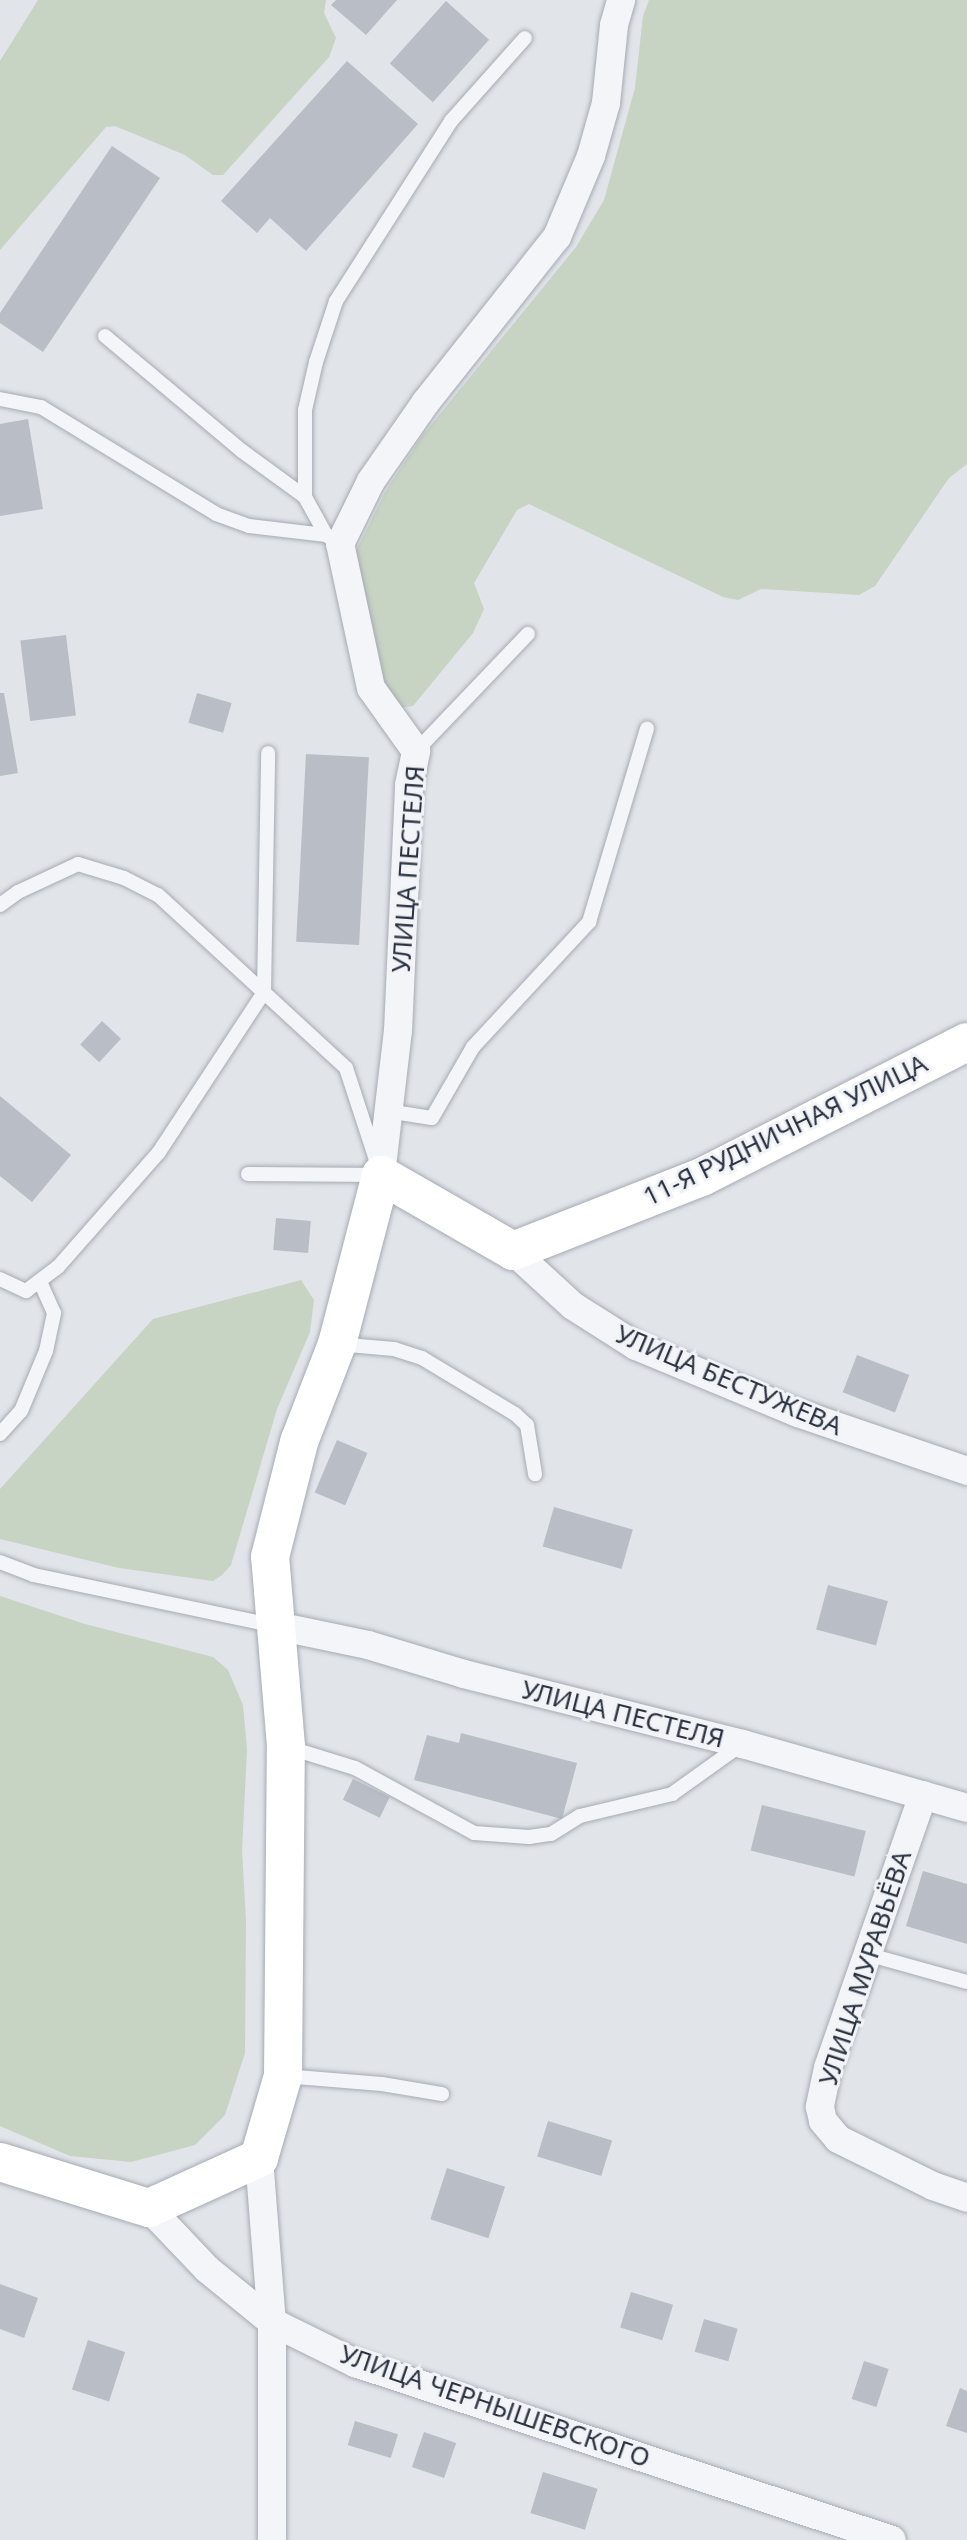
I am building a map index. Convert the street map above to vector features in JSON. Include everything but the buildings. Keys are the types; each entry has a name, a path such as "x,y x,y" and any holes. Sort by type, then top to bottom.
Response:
{"main road":[{"name":"11-Я РУДНИЧНАЯ УЛИЦА","path":"513,1251 702,1177 967,1042"},
{"path":"381,1175 513,1251"},
{"name":"УЛИЦА ПЕСТЕЛЯ","path":"259,2158 283,2076 286,1746 270,1557 299,1442 337,1344 381,1175"},
{"path":"149,2208 259,2158"},
{"name":"УЛИЦА ЧЕРНЫШЕВСКОГО","path":"0,2162 149,2208"}],"street":[{"path":"333,539 410,424 557,237 591,156 606,103 614,25 621,0"},
{"name":"УЛИЦА ПЕСТЕЛЯ","path":"333,539 371,688 416,751 409,785 398,1031 381,1175"},
{"name":"УЛИЦА БЕСТУЖЕВА","path":"513,1251 573,1306 636,1346 798,1413 967,1471"},
{"name":"УЛИЦА ПЕСТЕЛЯ","path":"277,1626 368,1645 464,1674 743,1744 967,1808"},
{"name":"УЛИЦА МУРАВЬЁВА","path":"923,1795 870,1955 828,2068 820,2107 823,2121 838,2139 933,2186 967,2198"},
{"path":"259,2158 272,2322 272,2540"},
{"name":"УЛИЦА ЧЕРНЫШЕВСКОГО","path":"149,2208 207,2269 272,2322 355,2363 892,2540"}],"lane":[{"path":"305,497 305,410 316,362 336,301 451,121 525,38"},
{"path":"105,336 242,451 305,497 333,539"},
{"path":"0,399 41,407 216,514 249,526 333,539"},
{"path":"416,751 528,634"},
{"path":"388,1115 432,1118 473,1047 589,922 647,729"},
{"path":"0,1279 26,1291 58,1267 159,1152 264,992 268,753"},
{"path":"0,905 18,892 78,864 124,878 158,895 346,1068 381,1175 248,1174"},
{"path":"0,1434 21,1411 46,1351 54,1313 40,1281"},
{"path":"337,1344 394,1349 422,1358 515,1414 527,1425 535,1474"},
{"path":"0,1562 49,1579 277,1626"},
{"path":"286,1746 355,1768 474,1833 529,1837 551,1834 580,1816 672,1794 743,1744"},
{"path":"870,1955 967,1982"},
{"path":"283,2076 382,2084 442,2094"}],"green space":[{"path":"38,0 326,0 324,13 336,38 329,57 223,175 213,175 185,155 115,126 106,127 0,250 0,61"},
{"path":"649,0 967,0 967,464 949,478 875,586 859,595 761,589 738,600 723,597 529,504 517,510 474,583 484,609 473,633 413,706 391,709 352,559 385,492 422,436 576,247 604,200 635,88 643,16"},
{"path":"301,1280 314,1300 310,1332 277,1409 231,1565 222,1575 213,1581 119,1568 0,1539 0,1489 153,1319"},
{"path":"0,1596 85,1624 213,1657 228,1670 243,1705 247,1749 242,1851 246,1921 245,2053 225,2115 195,2145 131,2162 70,2156 0,2126"}]}
